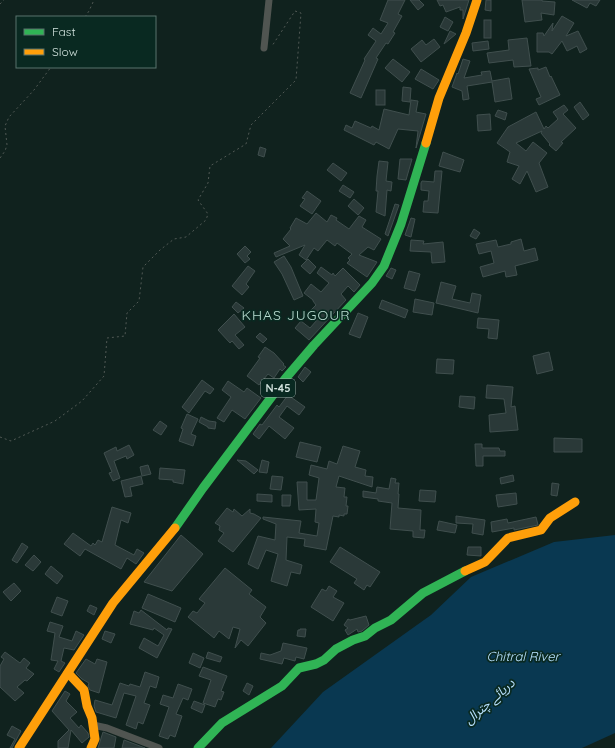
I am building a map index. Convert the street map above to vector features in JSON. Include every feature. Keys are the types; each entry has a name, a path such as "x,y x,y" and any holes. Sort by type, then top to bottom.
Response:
{"main road":[{"name":"N-45","path":"20,748 113,603 169,537 203,488 285,379 314,345 372,283 384,266 401,224 439,98 466,33 477,0"},
{"path":"198,748 222,723 282,686 299,668 320,662 342,646 365,636 375,628 391,620 423,593 461,572 485,562 508,538 541,530 550,518 575,502"},
{"path":"68,673 84,690 95,739 91,748"}],"street":[{"path":"264,48 269,0"},
{"path":"93,726 107,728 159,748"}],"path":[{"path":"0,4 4,0"},
{"path":"86,16 94,0"},
{"path":"0,437 11,441 56,421 82,401 104,376 107,338 125,336 127,313 139,301 143,267 160,250 174,240 186,237 206,220 208,214 198,200 208,183 210,166 246,144 251,125 296,80 301,13 295,10 275,42 269,49 264,48"},
{"path":"0,158 5,151 5,126 9,117 34,90 50,68"}],"water":[{"name":"Chitral River","path":"615,535 615,733 582,748 271,748 323,692 431,615 471,577 554,542"}],"building":[{"path":"388,0 405,0 398,14 402,16 393,32 395,33 376,58 378,59 361,98 350,93 365,60 364,59 376,41 368,35 373,28 381,34 388,23 380,20"},
{"path":"410,0 419,0 424,5 418,10"},
{"path":"437,0 469,0 463,19 463,10 460,10 460,7 446,12 443,5 440,6"},
{"path":"486,0 491,0 491,11 485,10"},
{"path":"522,0 542,0 555,2 554,15 541,13 542,20 525,22"},
{"path":"572,0 600,0 596,6 590,3 587,8"},
{"path":"562,16 574,23 566,36 578,31 587,49 580,53 577,46 567,51 562,41 552,54 549,52 537,52 537,33 543,33 544,36 553,23 552,31"},
{"path":"445,17 453,22 448,31 440,27"},
{"path":"484,20 491,20 491,38 484,38"},
{"path":"450,31 456,34 444,44"},
{"path":"527,38 531,66 514,67 513,60 489,63 487,53 509,50 508,40"},
{"path":"434,39 440,47 421,62 411,49 422,40 426,45"},
{"path":"488,41 489,49 473,51 472,43"},
{"path":"393,59 410,72 402,82 385,68"},
{"path":"463,59 470,61 464,78 482,75 481,72 490,71 492,81 509,78 512,99 495,102 492,82 467,86 469,99 463,100 462,91 452,87"},
{"path":"546,67 560,95 539,105 536,99 541,97 529,69 538,68 538,70"},
{"path":"421,69 439,80 433,89 415,79"},
{"path":"403,87 411,88 410,102 402,101"},
{"path":"376,90 385,90 385,105 376,105"},
{"path":"411,100 418,101 416,112 426,114 416,148 418,131 398,129 389,149 376,142 374,145 344,130 346,125 352,128 355,121 371,128 372,126 379,130 384,109 409,115"},
{"path":"580,102 589,115 583,120 574,107"},
{"path":"564,105 568,110 563,114 576,128 561,142 563,143 556,151 549,145 550,144 541,133 542,131 516,143 526,151 533,142 547,153 539,163 548,187 536,192 527,171 520,184 512,179 519,166 507,162 510,152 497,143 508,127 536,112 544,129 546,126 548,128 558,119 553,112"},
{"path":"498,110 507,113 505,120 495,116"},
{"path":"490,114 491,130 478,131 477,115"},
{"path":"260,147 266,149 264,157 258,155"},
{"path":"443,152 464,160 460,172 439,166"},
{"path":"400,159 412,159 406,180 398,179"},
{"path":"379,161 388,162 386,181 392,182 391,191 387,190 385,216 376,212 378,191 376,191"},
{"path":"333,163 347,173 341,181 327,170"},
{"path":"435,171 442,171 438,213 423,212 424,201 428,201 429,191 421,190 421,183 422,181 434,182"},
{"path":"343,185 354,192 350,198 339,191"},
{"path":"307,191 321,201 312,214 300,206 305,199 302,198"},
{"path":"354,199 364,208 358,215 348,206"},
{"path":"395,204 399,205 388,236 385,234"},
{"path":"316,213 327,222 331,215 337,218 336,220 349,229 359,216 366,220 362,227 381,239 374,250 368,247 359,255 377,262 367,277 347,263 350,260 348,258 352,254 337,243 335,246 327,240 318,251 314,248 306,260 299,255 305,245 276,257 274,253 290,246 283,239 291,229 290,228 296,218 307,224"},
{"path":"411,218 415,219 411,237 405,235"},
{"path":"474,229 480,233 476,239 470,236"},
{"path":"521,239 524,251 535,248 538,260 515,266 517,275 506,277 505,271 483,277 480,267 494,263 491,251 479,254 476,244 496,240 498,247 511,244 511,242"},
{"path":"411,240 424,241 423,244 443,242 445,262 432,263 431,252 410,251"},
{"path":"245,246 251,252 247,256 250,259 245,263 237,254"},
{"path":"284,256 291,267 303,296 294,300 282,274 274,262"},
{"path":"308,259 316,267 310,274 301,266"},
{"path":"248,266 255,271 246,284 249,287 242,295 232,286"},
{"path":"321,267 332,275 333,273 335,276 343,268 360,285 354,292 348,286 341,294 346,300 309,340 295,328 301,321 310,328 317,320 309,312 316,305 313,300 304,293 311,284 321,292 329,283 317,273"},
{"path":"391,268 396,270 392,279 386,276"},
{"path":"409,271 420,274 415,291 404,288"},
{"path":"441,282 456,286 452,299 470,303 472,293 481,295 478,313 436,303"},
{"path":"415,299 434,303 432,315 413,312"},
{"path":"382,300 408,310 405,318 379,308"},
{"path":"236,302 244,308 238,313 232,307"},
{"path":"358,313 368,317 360,338 349,334"},
{"path":"234,314 245,327 235,335 244,345 239,349 232,341 230,343 218,330"},
{"path":"478,318 499,320 497,339 488,338 489,329 477,328"},
{"path":"260,333 267,339 263,343 256,337"},
{"path":"265,347 274,353 286,367 282,371 280,369 274,378 268,374 259,385 247,376 260,358 258,357"},
{"path":"549,352 553,370 537,374 533,356"},
{"path":"437,359 454,360 453,374 436,373"},
{"path":"305,367 311,372 303,382 298,377"},
{"path":"202,380 214,389 210,394 205,391 189,413 182,407"},
{"path":"228,381 244,392 247,388 261,398 245,419 232,410 224,422 217,418 231,397 222,390"},
{"path":"487,385 513,387 511,407 515,406 518,430 490,432 489,415 506,413 504,399 486,398"},
{"path":"288,395 305,407 299,415 287,406 279,417 294,428 285,439 269,426 259,439 253,434 277,405 279,407"},
{"path":"460,396 475,397 474,409 459,407"},
{"path":"187,414 198,419 191,434 196,436 193,446 179,441 183,429 181,428"},
{"path":"201,417 209,421 216,422 215,429 208,428 199,422"},
{"path":"160,421 167,426 161,435 153,430"},
{"path":"554,438 582,439 582,452 554,452"},
{"path":"300,442 321,447 317,462 296,457"},
{"path":"475,444 482,444 482,448 499,448 500,451 505,451 505,456 483,456 483,466 476,466"},
{"path":"129,445 134,455 127,459 126,456 114,461 120,478 113,481 109,473 112,472 104,453 116,447 117,451"},
{"path":"343,446 360,451 355,467 366,470 365,476 373,477 372,487 339,476 336,487 345,488 344,497 347,497 347,514 344,514 344,516 339,515 339,517 333,516 326,550 304,546 305,539 287,537 286,560 302,565 300,574 291,572 287,586 271,581 278,554 266,550 258,569 248,564 258,536 275,540 276,524 263,519 263,517 301,521 299,533 317,536 319,523 315,522 316,509 299,510 297,482 307,482 307,500 316,500 319,478 309,475 311,465 327,469 329,461 337,464"},
{"path":"237,460 246,461 258,470 254,474"},
{"path":"262,460 269,462 267,473 259,472"},
{"path":"148,465 151,474 142,476 140,467"},
{"path":"160,468 185,470 183,484 173,482 173,480 159,479"},
{"path":"513,475 514,481 501,484 500,478"},
{"path":"141,476 143,484 130,487 132,496 125,497 121,481"},
{"path":"272,476 283,477 281,490 270,489"},
{"path":"391,478 396,479 395,483 399,483 398,508 421,510 420,530 425,530 424,538 413,537 413,531 390,529 392,503 363,497 363,491 376,493 377,487 389,489"},
{"path":"552,483 559,484 557,496 551,495"},
{"path":"420,490 436,491 435,502 419,501"},
{"path":"516,493 517,504 498,507 496,495"},
{"path":"257,494 272,495 272,502 257,501"},
{"path":"282,495 291,495 290,506 282,506"},
{"path":"112,507 131,513 128,523 121,520 115,545 134,555 137,549 144,553 136,564 127,558 121,569 85,549 80,556 64,544 73,533 91,546 93,543 95,545 98,540 102,542"},
{"path":"227,508 233,512 234,509 242,516 250,509 250,513 261,518 233,552 218,541 224,533 219,530 220,526 215,523"},
{"path":"456,516 485,520 483,535 472,533 473,524 456,523"},
{"path":"536,517 538,525 514,530 514,528 492,532 491,522 507,519 508,523"},
{"path":"439,521 457,525 455,533 437,530"},
{"path":"181,535 203,554 172,591 144,582"},
{"path":"22,543 28,547 17,563 12,560"},
{"path":"340,547 380,572 370,587 367,585 364,590 354,583 357,579 330,562"},
{"path":"468,547 481,547 481,556 467,555"},
{"path":"34,555 41,562 33,571 25,565"},
{"path":"51,566 63,576 57,584 45,574"},
{"path":"225,568 252,590 249,594 266,607 260,617 266,623 248,646 241,640 235,648 240,629 233,627 229,639 219,631 214,638 188,617 193,611 197,613 205,603 199,599"},
{"path":"14,583 21,591 11,601 3,592"},
{"path":"329,586 337,591 333,597 344,603 333,621 311,607 322,589 326,591"},
{"path":"148,594 181,608 175,622 142,608"},
{"path":"57,597 68,601 62,616 51,612"},
{"path":"90,605 97,608 94,615 87,611"},
{"path":"141,610 167,630 168,628 172,629 157,658 139,648 144,638 158,646 164,635 154,628 153,630 130,624 134,611 139,613"},
{"path":"366,616 369,625 362,631 358,632 357,629 348,635 345,630 348,628 344,625 348,619 350,620"},
{"path":"50,622 63,626 59,637 72,641 76,631 84,635 74,650 64,648 61,661 65,663 59,672 54,669 58,661 51,660 55,633 47,631"},
{"path":"306,629 305,637 297,636 298,630"},
{"path":"105,631 115,634 111,643 102,639"},
{"path":"283,643 307,648 304,659 296,657 295,661 284,658 282,664 260,659 261,653 270,655 281,651"},
{"path":"5,652 20,663 24,658 30,663 26,668 34,674 27,681 25,680 17,687 24,693 15,701 0,687 0,666 4,659 1,657"},
{"path":"208,652 222,657 220,662 206,658"},
{"path":"193,653 204,658 200,668 189,663"},
{"path":"86,659 95,664 97,659 107,662 99,693 90,690 88,686 89,683 76,673"},
{"path":"203,667 227,676 221,691 224,692 221,700 218,699 215,707 203,703 211,680 199,676"},
{"path":"145,672 159,677 156,688 150,686 144,703 150,705 143,724 138,722 136,729 126,725 136,696 124,693 116,718 96,712 94,706 95,700 112,705 120,683 140,687"},
{"path":"247,683 253,686 249,695 243,691"},
{"path":"178,684 192,689 188,700 183,698 176,714 182,716 175,737 170,735 168,739 159,736 169,707 160,704 163,695 173,698"},
{"path":"65,691 70,694 66,701 77,712 70,718 79,728 81,725 88,733 89,737 82,743 71,730 68,748 58,748 58,741 69,730 52,711"},
{"path":"194,701 205,705 202,713 191,708"},
{"path":"12,726 21,731 12,748 10,748 15,739 7,735"},
{"path":"103,732 116,737 114,748 98,748"},
{"path":"124,740 145,748 122,748"}],"traffic: fast":[{"path":"175,528 203,488 285,379 314,345 372,283 384,266 401,224 426,143"},
{"path":"198,748 222,723 282,686 299,668 316,664 324,660 336,649 353,640 365,636 375,628 391,620 423,593 465,571"}],"traffic: slow":[{"path":"426,143 439,98 466,33 477,0"},
{"path":"465,571 485,562 508,538 541,530 550,518 575,502"},
{"path":"19,748 113,603 175,528"},
{"path":"68,673 84,690 87,706 92,718 95,739 91,748"}],"district":[{"name":"KHAS JUGOUR","path":"296,315"}],"water label":[{"name":"دریائے چترال","path":"489,701"}]}
